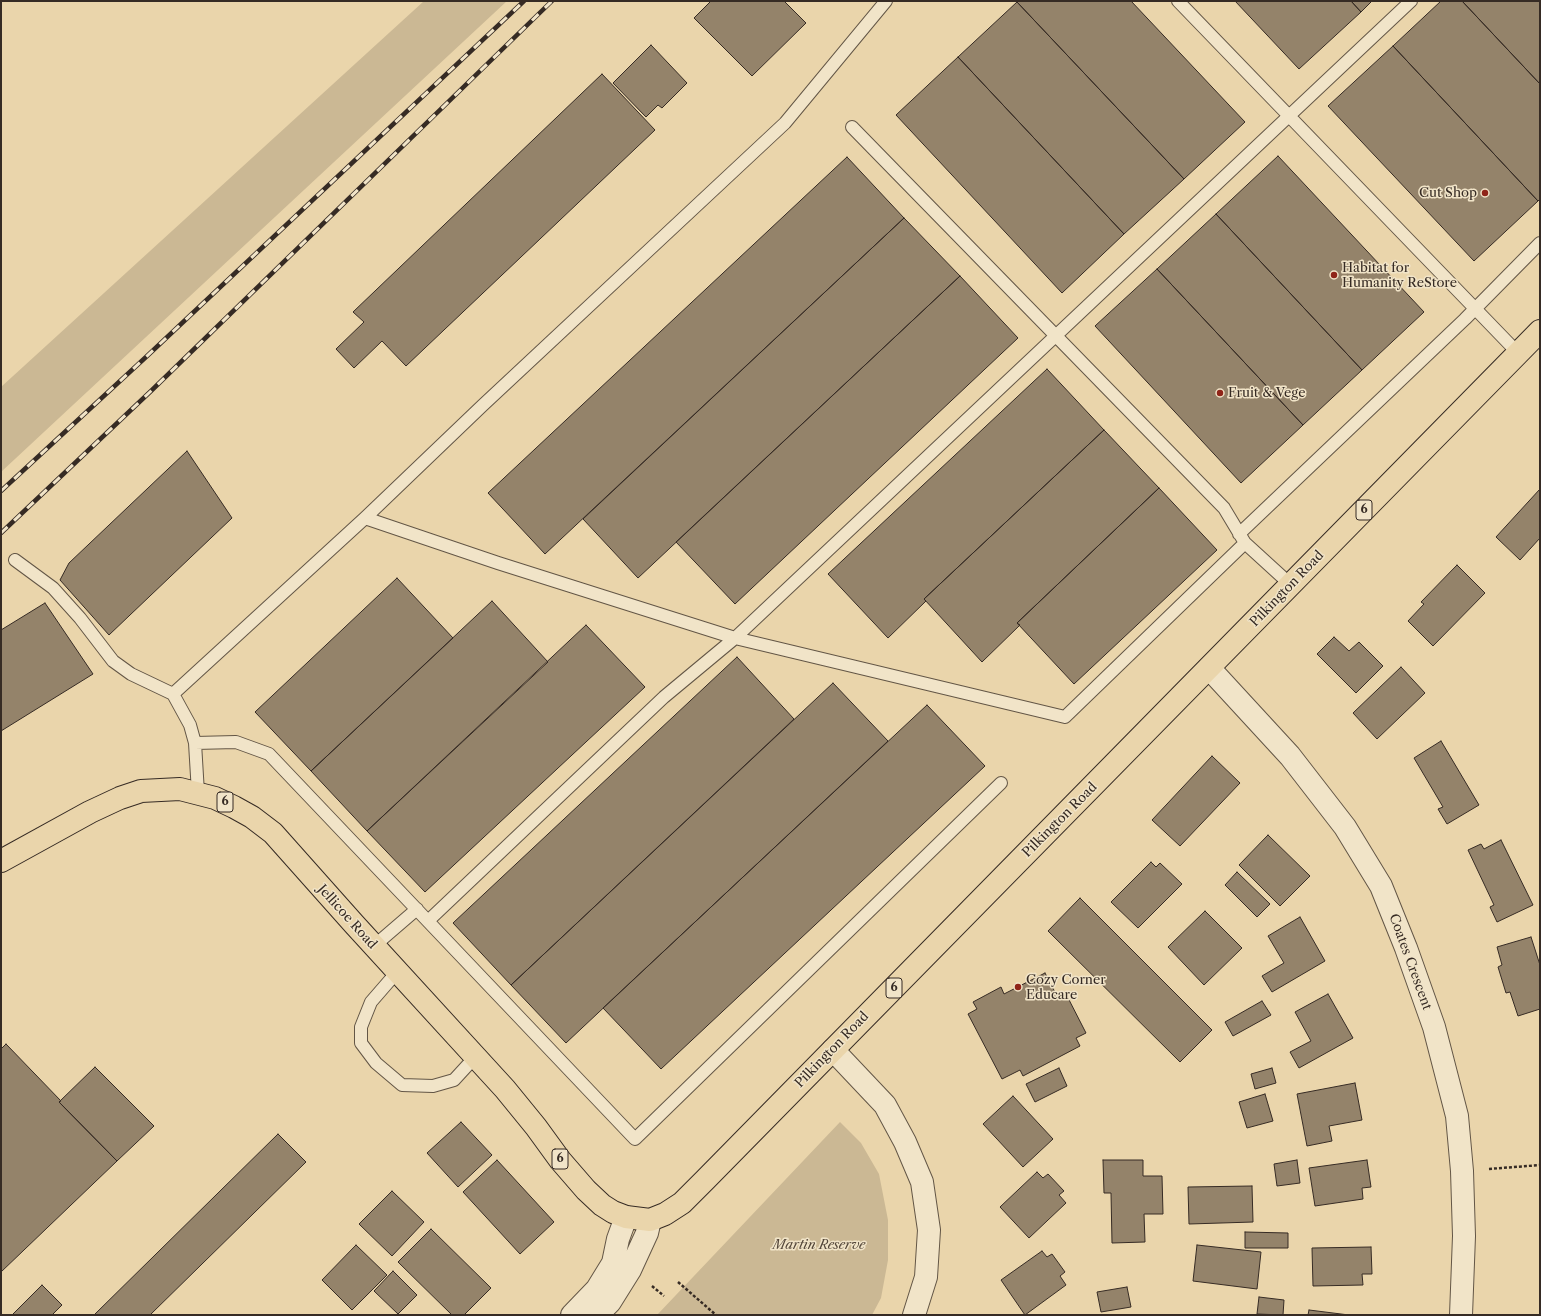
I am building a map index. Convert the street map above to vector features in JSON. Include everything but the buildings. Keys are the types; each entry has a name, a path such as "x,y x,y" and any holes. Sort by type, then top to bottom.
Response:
{"main road":[{"name":"Pilkington Road","path":"650,1220 665,1214 682,1203 1540,331"},
{"name":"Jellicoe Road","path":"1,862 90,812 120,798 142,791 180,788 215,798 252,817 273,833 397,972 476,1056 505,1089 536,1127 560,1160 586,1190 602,1205 613,1212 626,1217"},
{"name":"6","path":"626,1217 650,1220"}],"street":[{"name":"Coates Crescent","path":"1209,668 1290,756 1344,827 1381,886 1406,948 1434,1027 1457,1116 1462,1171 1464,1236 1461,1315"},
{"path":"833,1050 885,1105 905,1142 922,1182 929,1230 926,1277 914,1315"},
{"path":"572,1315 597,1289 613,1263 618,1239 626,1217"},
{"path":"597,1315 610,1302 630,1270 647,1233 650,1220"}],"lane":[{"path":"173,694 365,518 483,405 785,123 886,1"},
{"path":"1178,1 1518,353"},
{"path":"428,921 664,697 734,638 1411,1"},
{"path":"852,127 1224,508 1242,539 1291,585"},
{"path":"365,518 498,563 734,638 1064,717 1540,243"},
{"path":"15,560 53,588 80,618 113,661 131,674 173,694 190,725 196,742 198,793"},
{"path":"196,742 236,742 270,754 635,1139 1001,783"},
{"path":"374,946 417,909"},
{"path":"397,972 371,1002 361,1027 361,1043 376,1063 402,1085 433,1086 454,1080 476,1056"}],"path":[{"path":"1484,1170 1540,1165"},
{"path":"678,1282 716,1315"}],"green space":[{"path":"424,1 507,1 1,472 1,387"},
{"name":"Martin Reserve","path":"840,1122 861,1143 879,1174 888,1220 888,1260 881,1298 872,1315 657,1315"}],"railway":[{"path":"1,491 146,357 524,1"},
{"path":"1,533 151,391 552,1"}],"place":[{"name":"Cut Shop","path":"1485,193"},
{"name":"Habitat for Humanity ReStore","path":"1334,275"},
{"name":"Fruit & Vege","path":"1220,393"},
{"name":"Cozy Corner Educare","path":"1018,987"}]}
